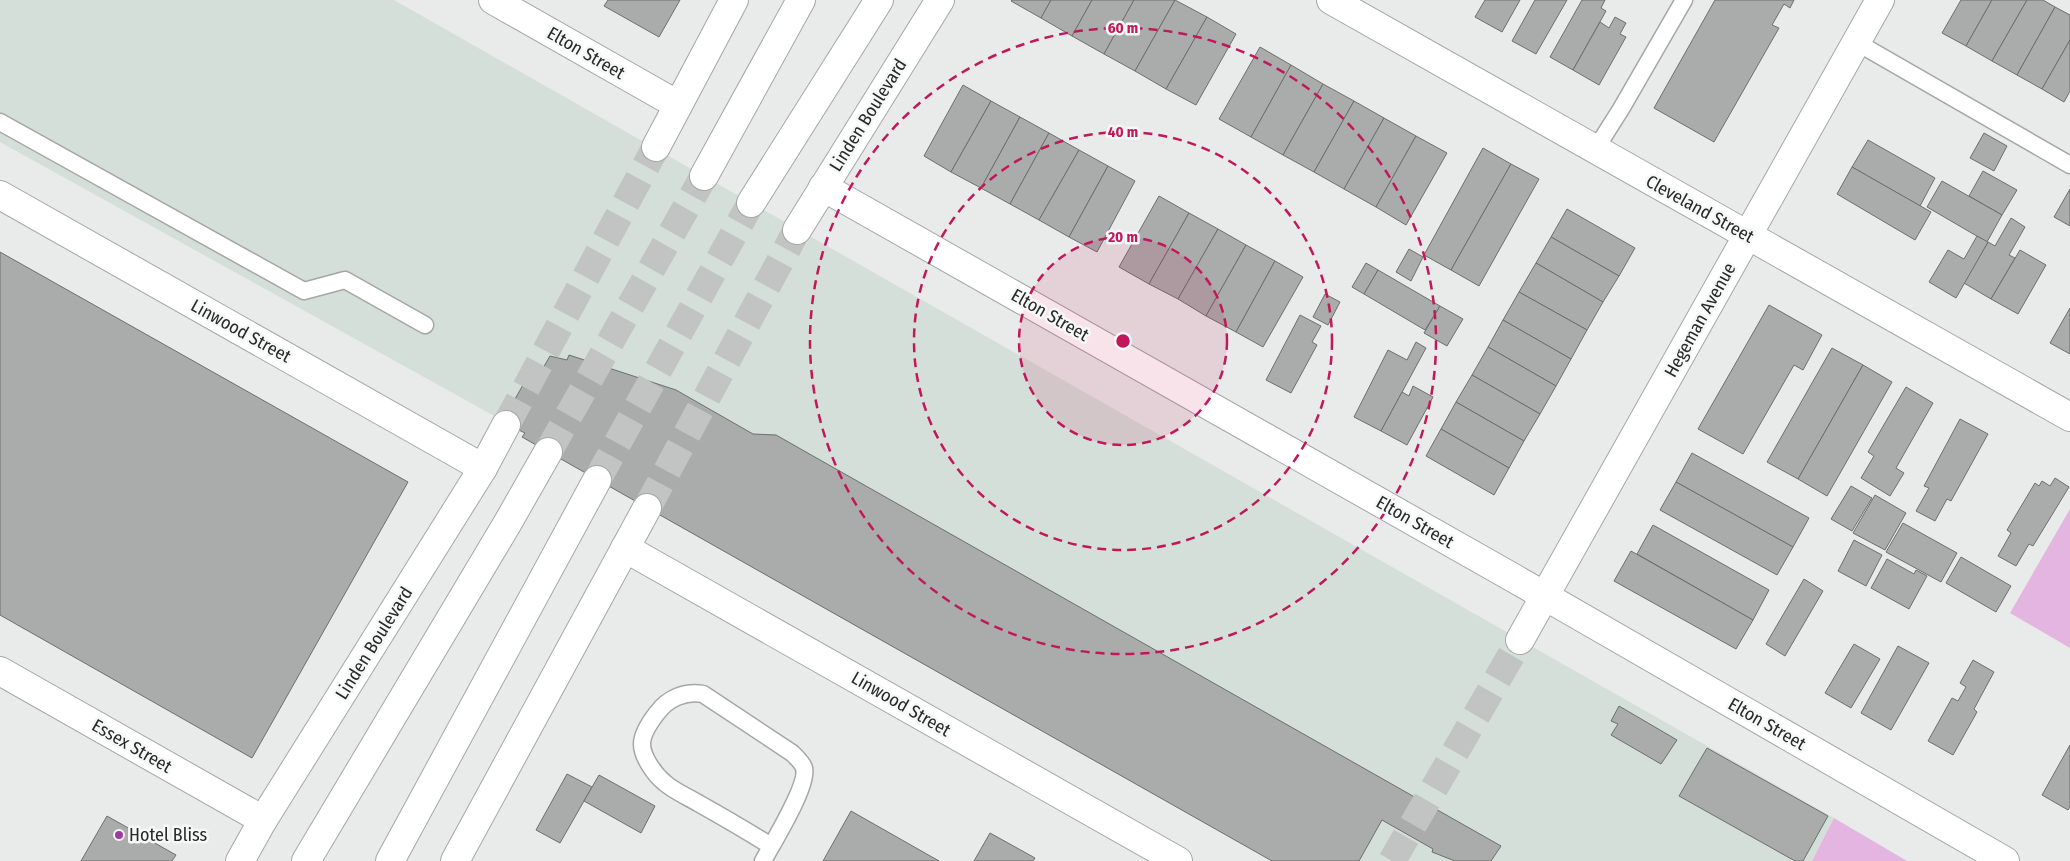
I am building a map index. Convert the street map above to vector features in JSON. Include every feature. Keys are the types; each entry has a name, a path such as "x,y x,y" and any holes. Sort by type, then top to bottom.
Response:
{"main road":[{"name":"Elton Street","path":"493,0 678,105"},
{"path":"656,147 734,0"},
{"path":"704,176 801,0"},
{"path":"751,203 864,27 879,0"},
{"path":"864,27 889,0"},
{"name":"Linden Boulevard","path":"797,230 940,0"},
{"name":"Cleveland Street","path":"1331,0 2070,417"},
{"name":"Hegeman Avenue","path":"1520,640 1880,0"},
{"name":"Elton Street","path":"823,187 1545,596 2005,861"},
{"name":"Linwood Street","path":"0,195 483,468"},
{"name":"Linden Boulevard","path":"240,861 263,820 483,468 506,425"},
{"path":"306,861 548,452"},
{"path":"390,861 598,480"},
{"path":"456,861 647,508"},
{"name":"Linwood Street","path":"625,548 1178,861"},
{"name":"Essex Street","path":"0,671 263,820"}],"lane":[{"path":"1595,150 1684,0"},
{"path":"1856,42 2070,165"},
{"path":"0,122 304,291 345,280 425,325"},
{"path":"762,861 771,846 799,793 804,780 805,770 802,764 792,752 704,694 683,694 670,701 657,712 644,735 642,746 645,757 651,766 665,783 771,846"}],"shaded area":[{"path":"0,0 394,0 1834,818 1812,861 1272,861 548,452 525,433 0,142"},
{"path":"2070,509 2070,648 2010,613"},
{"path":"1834,818 1907,861 1812,861"}],"building":[{"path":"608,0 680,0 659,37 604,6"},
{"path":"1012,0 1051,0 1041,18"},
{"path":"1051,0 1092,0 1072,36 1041,18"},
{"path":"1092,0 1134,0 1104,54 1072,36"},
{"path":"1134,0 1175,0 1135,71 1104,54"},
{"path":"1175,0 1207,17 1166,89 1135,71"},
{"path":"1485,0 1520,0 1502,32 1475,17"},
{"path":"1535,0 1567,0 1536,54 1512,41"},
{"path":"1582,0 1605,0 1601,8 1606,11 1573,70 1550,57"},
{"path":"1715,0 1794,0 1790,8 1784,4 1772,25 1779,28 1714,142 1654,108"},
{"path":"1961,0 1992,0 1966,46 1942,33"},
{"path":"1992,0 2027,0 1992,61 1966,46"},
{"path":"2027,0 2043,0 2055,7 2017,75 1992,61"},
{"path":"2055,7 2070,15 2070,40 2042,89 2017,75"},
{"path":"1207,17 1236,34 1196,105 1166,89"},
{"path":"1615,17 1626,23 1620,34 1626,37 1599,85 1573,70 1600,22 1609,28"},
{"path":"2070,40 2070,91 2064,102 2042,89"},
{"path":"1260,47 1291,65 1251,137 1219,119"},
{"path":"1291,65 1323,84 1283,155 1251,137"},
{"path":"1323,84 1354,101 1314,172 1283,155"},
{"path":"963,85 991,101 951,172 924,156"},
{"path":"991,101 1020,117 981,188 951,172"},
{"path":"1354,101 1384,118 1344,189 1314,172"},
{"path":"1020,117 1049,133 1010,204 981,188"},
{"path":"1384,118 1416,136 1376,207 1344,189"},
{"path":"1049,133 1079,150 1039,220 1010,204"},
{"path":"1984,133 2007,146 1994,171 1970,158"},
{"path":"1416,136 1447,153 1406,225 1376,207"},
{"path":"1868,140 1935,178 1920,206 1852,167"},
{"path":"1483,148 1511,164 1451,270 1424,255"},
{"path":"1079,150 1108,166 1069,237 1039,220"},
{"path":"1511,164 1539,179 1479,286 1451,270"},
{"path":"1108,166 1135,181 1097,252 1069,237"},
{"path":"1852,167 1931,212 1915,240 1837,194"},
{"path":"1983,171 2017,190 2002,215 1969,196"},
{"path":"1942,181 2002,215 1987,242 1927,207"},
{"path":"2070,189 2070,226 2054,217"},
{"path":"1159,196 1189,213 1149,284 1119,267"},
{"path":"1567,209 1635,248 1619,276 1551,237"},
{"path":"1189,213 1218,229 1178,299 1149,284"},
{"path":"2011,218 2025,227 2009,255 2015,258 1991,299 1964,283 1988,242 1995,246"},
{"path":"1218,229 1246,245 1206,316 1178,299"},
{"path":"1977,236 1988,242 1956,298 1929,282 1948,250 1964,259"},
{"path":"1551,237 1619,276 1603,302 1536,263"},
{"path":"1246,245 1275,261 1236,332 1206,316"},
{"path":"1409,249 1423,257 1411,281 1396,272"},
{"path":"2020,250 2046,265 2018,314 1991,299"},
{"path":"0,252 408,482 252,758 0,615"},
{"path":"1275,261 1303,277 1263,347 1236,332"},
{"path":"1366,263 1378,270 1364,294 1352,287"},
{"path":"1536,263 1603,302 1587,330 1519,292"},
{"path":"1378,270 1440,306 1425,330 1364,294"},
{"path":"1519,292 1587,330 1571,359 1503,320"},
{"path":"1325,294 1340,302 1328,325 1313,317"},
{"path":"1769,305 1822,335 1803,370 1794,365 1743,454 1698,429"},
{"path":"1440,306 1463,319 1447,346 1424,333"},
{"path":"2070,308 2070,354 2050,343"},
{"path":"1300,315 1321,326 1312,342 1317,345 1291,393 1266,380"},
{"path":"1503,320 1571,359 1556,386 1488,347"},
{"path":"1416,342 1426,348 1381,431 1354,417 1388,350 1407,360"},
{"path":"1488,347 1556,386 1540,414 1472,375"},
{"path":"1832,348 1863,365 1798,479 1767,462"},
{"path":"569,355 676,390 753,434 776,435 1501,846 1491,861 1455,861 1432,852 1433,849 1382,820 1359,861 1272,861 522,437 525,433 502,422 528,376 535,382 550,356 567,360"},
{"path":"1863,365 1892,382 1827,496 1798,479"},
{"path":"1472,375 1540,414 1524,441 1456,402"},
{"path":"1413,386 1433,397 1407,445 1381,431 1402,392 1409,396"},
{"path":"1906,387 1933,403 1896,468 1904,473 1890,496 1861,478 1874,456 1868,452"},
{"path":"1456,402 1524,441 1509,468 1441,429"},
{"path":"1960,419 1988,434 1951,501 1947,499 1935,521 1916,511 1929,488 1924,486"},
{"path":"1441,429 1509,468 1494,495 1426,456"},
{"path":"1692,453 1809,518 1793,547 1676,482"},
{"path":"2055,478 2069,487 2033,546 2029,544 2016,566 1998,556 2011,533 2007,530 2035,483 2039,486 2042,481 2050,486"},
{"path":"1676,482 1793,547 1777,575 1660,510"},
{"path":"1851,486 1872,498 1852,531 1831,519"},
{"path":"1875,495 1906,513 1885,550 1853,533"},
{"path":"1903,523 1957,553 1941,582 1886,552"},
{"path":"1653,525 1769,590 1753,620 1637,554"},
{"path":"1854,540 1882,555 1866,586 1838,571"},
{"path":"1631,551 1753,620 1736,649 1614,581"},
{"path":"1961,557 2011,586 1996,612 1946,583"},
{"path":"1887,559 1914,574 1916,570 1927,576 1909,609 1871,588"},
{"path":"1804,579 1823,591 1785,656 1766,644"},
{"path":"1854,644 1880,659 1851,708 1825,693"},
{"path":"1898,646 1929,663 1891,730 1861,713"},
{"path":"1973,660 1994,672 1974,709 1977,712 1953,755 1928,741 1952,698 1958,701 1966,687 1960,683"},
{"path":"1619,706 1677,740 1661,764 1611,735 1618,724 1611,721"},
{"path":"2070,745 2070,807 2068,810 2042,795"},
{"path":"1707,748 1828,816 1803,861 1795,861 1679,796"},
{"path":"567,774 592,787 560,843 536,830"},
{"path":"599,775 655,806 641,833 584,801"},
{"path":"851,811 939,861 823,861"},
{"name":"Hotel Bliss","path":"107,816 176,855 172,861 81,861"},
{"path":"990,833 1035,858 1033,861 974,861"}],"tunnel":[{"path":"506,425 656,147"},
{"path":"548,452 704,176"},
{"path":"597,480 751,203"},
{"path":"647,508 797,230"},
{"path":"1392,861 1520,640"}],"place":[{"name":"Hotel Bliss","path":"119,835"}]}
